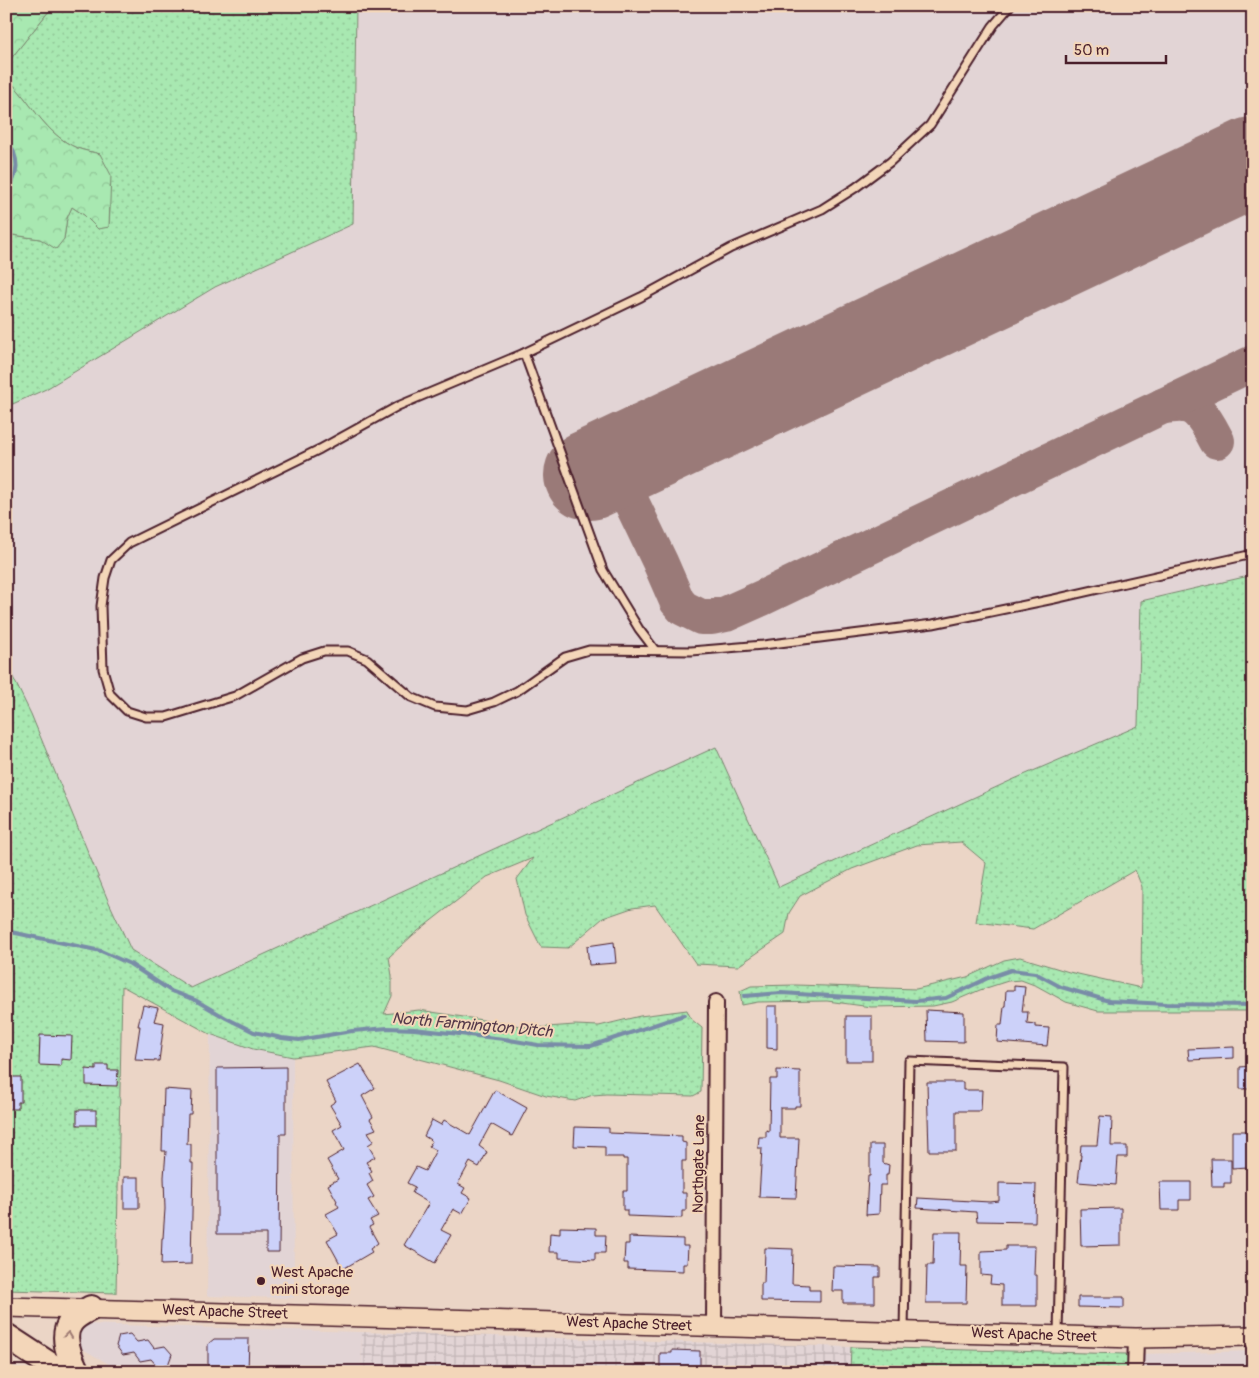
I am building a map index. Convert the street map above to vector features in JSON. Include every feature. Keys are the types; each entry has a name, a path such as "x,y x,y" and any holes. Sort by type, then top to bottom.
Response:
{"highway":[{"path":"77,1372 69,1356 67,1346 68,1330 73,1320 91,1308"},
{"path":"6,1336 61,1372"}],"main road":[{"name":"West Apache Street","path":"6,1307 1136,1338 1253,1336"}],"street":[{"name":"Northgate Lane","path":"714,1326 716,1002"},
{"path":"1136,1338 1136,1372"}],"lane":[{"path":"1010,6 992,26 930,125 890,162 822,209 731,248 641,297 524,353 398,406 320,449 129,543 111,560 105,578 101,606 103,669 110,694 127,711 146,717 166,717 235,696 302,658 324,651 348,651 367,659 411,697 435,707 467,710 494,702 517,691 565,657 589,650 691,651 763,645 932,624 1054,599 1253,554"},
{"path":"524,353 603,570 639,629 655,650"},
{"path":"904,1332 909,1061 1064,1067 1058,1336"}],"shaded area":[{"path":"356,6 1253,6 1253,575 1141,601 1138,726 1012,780 779,887 715,748 156,1004 107,898 31,714 6,663 6,407 46,389 215,287 353,224"},
{"path":"210,1034 253,1049 293,1057 294,1298 207,1296"},
{"path":"78,1325 362,1332 361,1372 123,1372 77,1345"},
{"path":"362,1332 851,1347 850,1372 361,1372"},
{"path":"1253,1351 1253,1372 1142,1372 1143,1354"}],"green space":[{"path":"6,6 53,6 9,61 8,79 56,135 77,148 100,154 111,175 109,227 98,229 84,215 72,207 67,218 64,239 56,249 40,239 6,234"},
{"path":"53,6 356,6 353,224 215,287 46,389 6,407 6,234 40,239 64,239 67,218 72,207 84,215 98,229 109,226 110,207 100,154 77,148 56,135 8,79 9,61"},
{"path":"1253,575 1253,1011 1098,1011 1066,1002 1037,986 1021,980 1008,981 952,1002 933,1006 871,1007 827,1001 758,1002 742,1005 740,991 751,986 796,985 916,989 967,977 1004,960 1020,957 1069,972 1141,988 1142,887 1135,870 1033,929 976,922 986,863 961,842 917,845 852,869 800,896 789,913 785,934 738,966 696,964 655,905 632,908 603,918 568,948 541,947 525,915 517,879 533,858 487,877 413,935 389,957 392,976 392,996 384,1014 419,1010 533,1028 575,1025 599,1026 640,1016 687,1010 691,1019 702,1028 701,1092 693,1096 606,1094 593,1095 575,1101 546,1096 499,1080 374,1047 293,1057 253,1049 210,1034 122,986 116,1293 6,1290 6,663 31,714 107,898 131,950 191,988 716,747 779,887 1012,780 1138,726 1141,601"},
{"path":"851,1347 1126,1354 1130,1363 1130,1372 850,1372"}],"building":[{"path":"614,942 616,963 589,965 587,946"},
{"path":"1014,986 1025,987 1022,1012 1028,1012 1027,1023 1035,1024 1035,1027 1049,1028 1047,1046 997,1042 998,1025 1002,1025 1006,990 1014,990"},
{"path":"143,1005 158,1008 154,1021 164,1023 159,1061 135,1060 140,1026 138,1026"},
{"path":"767,1006 777,1006 777,1049 767,1048"},
{"path":"926,1010 964,1012 964,1042 927,1041"},
{"path":"846,1016 872,1016 872,1061 846,1061"},
{"path":"40,1035 72,1036 71,1060 61,1059 61,1066 39,1065"},
{"path":"1234,1047 1234,1058 1189,1060 1188,1049"},
{"path":"360,1064 375,1088 362,1096 373,1117 370,1119 376,1129 368,1132 374,1141 368,1145 375,1157 366,1162 372,1171 369,1173 373,1181 367,1185 374,1197 368,1200 378,1216 370,1220 373,1225 369,1227 378,1243 370,1249 372,1252 343,1269 327,1240 338,1234 326,1214 339,1207 328,1185 338,1179 327,1160 344,1150 333,1130 342,1125 330,1105 336,1101 326,1082"},
{"path":"96,1065 108,1065 108,1070 118,1070 117,1086 86,1085 86,1069 96,1070"},
{"path":"1253,1066 1253,1089 1240,1089 1240,1067"},
{"path":"286,1067 286,1134 280,1134 279,1252 266,1252 266,1234 217,1234 217,1068"},
{"path":"777,1070 800,1071 800,1106 780,1108 780,1138 799,1138 796,1198 759,1197 762,1148 758,1148 759,1137 766,1137 766,1130 769,1131 770,1079 777,1079"},
{"path":"6,1077 21,1077 21,1102 18,1102 18,1109 6,1109"},
{"path":"927,1082 963,1082 963,1090 982,1090 981,1111 956,1111 956,1151 929,1151"},
{"path":"164,1089 192,1091 191,1114 188,1114 187,1144 191,1144 191,1163 193,1163 191,1264 161,1265 165,1209 164,1177 166,1151 162,1151"},
{"path":"495,1090 527,1108 512,1136 491,1124 479,1146 487,1152 479,1167 470,1162 458,1184 465,1188 462,1193 471,1198 462,1214 453,1209 441,1230 451,1235 435,1263 404,1245 429,1203 412,1193 415,1187 407,1183 416,1167 425,1171 436,1150 429,1146 432,1141 424,1136 432,1120 441,1125 444,1120 470,1135"},
{"path":"77,1110 96,1110 96,1125 77,1125"},
{"path":"1100,1116 1112,1117 1111,1146 1127,1146 1127,1157 1118,1157 1116,1185 1078,1182 1081,1145 1097,1145"},
{"path":"575,1127 609,1128 609,1133 682,1136 682,1142 686,1143 686,1161 682,1161 682,1193 686,1193 686,1211 682,1211 682,1218 627,1216 627,1210 623,1210 623,1191 627,1191 627,1159 623,1159 623,1157 605,1157 605,1147 574,1146"},
{"path":"1232,1131 1248,1131 1248,1167 1232,1168"},
{"path":"870,1145 883,1145 883,1163 889,1165 886,1185 880,1185 879,1214 866,1215 868,1176 870,1176"},
{"path":"1211,1159 1231,1159 1231,1183 1224,1183 1224,1187 1212,1187"},
{"path":"124,1177 139,1177 139,1208 124,1208"},
{"path":"1160,1182 1191,1182 1191,1200 1179,1200 1179,1210 1161,1210"},
{"path":"999,1183 1036,1184 1035,1222 977,1221 976,1212 917,1208 918,1198 999,1201"},
{"path":"1121,1208 1121,1245 1081,1246 1080,1209"},
{"path":"560,1227 596,1228 596,1235 606,1235 605,1253 595,1253 595,1260 559,1258 559,1252 549,1252 550,1233 560,1234"},
{"path":"934,1232 961,1232 960,1266 967,1266 966,1303 926,1303 927,1265 933,1265"},
{"path":"629,1237 683,1239 683,1246 688,1246 687,1264 683,1264 683,1271 628,1269 628,1263 624,1263 625,1244 629,1244"},
{"path":"1006,1246 1035,1246 1034,1275 1037,1275 1037,1306 1002,1306 1002,1285 990,1284 991,1276 981,1275 981,1251 1006,1250"},
{"path":"765,1248 793,1249 792,1284 809,1285 809,1290 820,1290 820,1302 761,1301 761,1283 764,1283"},
{"path":"833,1266 880,1267 880,1277 875,1277 875,1303 843,1303 843,1291 832,1291"},
{"path":"1078,1297 1124,1297 1124,1308 1078,1307"},
{"path":"130,1334 137,1342 148,1340 154,1348 165,1346 172,1354 168,1365 158,1367 151,1359 140,1361 134,1353 123,1355 116,1346 119,1336"},
{"path":"214,1339 249,1339 248,1372 208,1372 208,1344"},
{"path":"672,1350 700,1351 700,1372 660,1372 660,1353 672,1353"}],"waterway":[{"name":"North Farmington Ditch","path":"6,139 11,146 16,160 16,173 6,194"},
{"name":"North Farmington Ditch","path":"6,931 101,951 130,964 171,991 195,1000 254,1032 282,1038 299,1040 352,1031 388,1028 504,1039 538,1045 591,1046 684,1015"},
{"name":"North Farmington Ditch","path":"744,996 781,993 916,1001 946,998 988,978 1011,970 1035,973 1061,987 1109,1001 1253,1005"}],"taxiway":[{"path":"613,464 677,601 683,608 701,617 712,617 726,614 762,598 1253,363"},
{"path":"1163,406 1181,405 1195,409 1204,418 1217,441"}],"runway":[{"path":"589,475 1253,162"}],"place":[{"name":"West Apache mini storage","path":"261,1281"}]}
